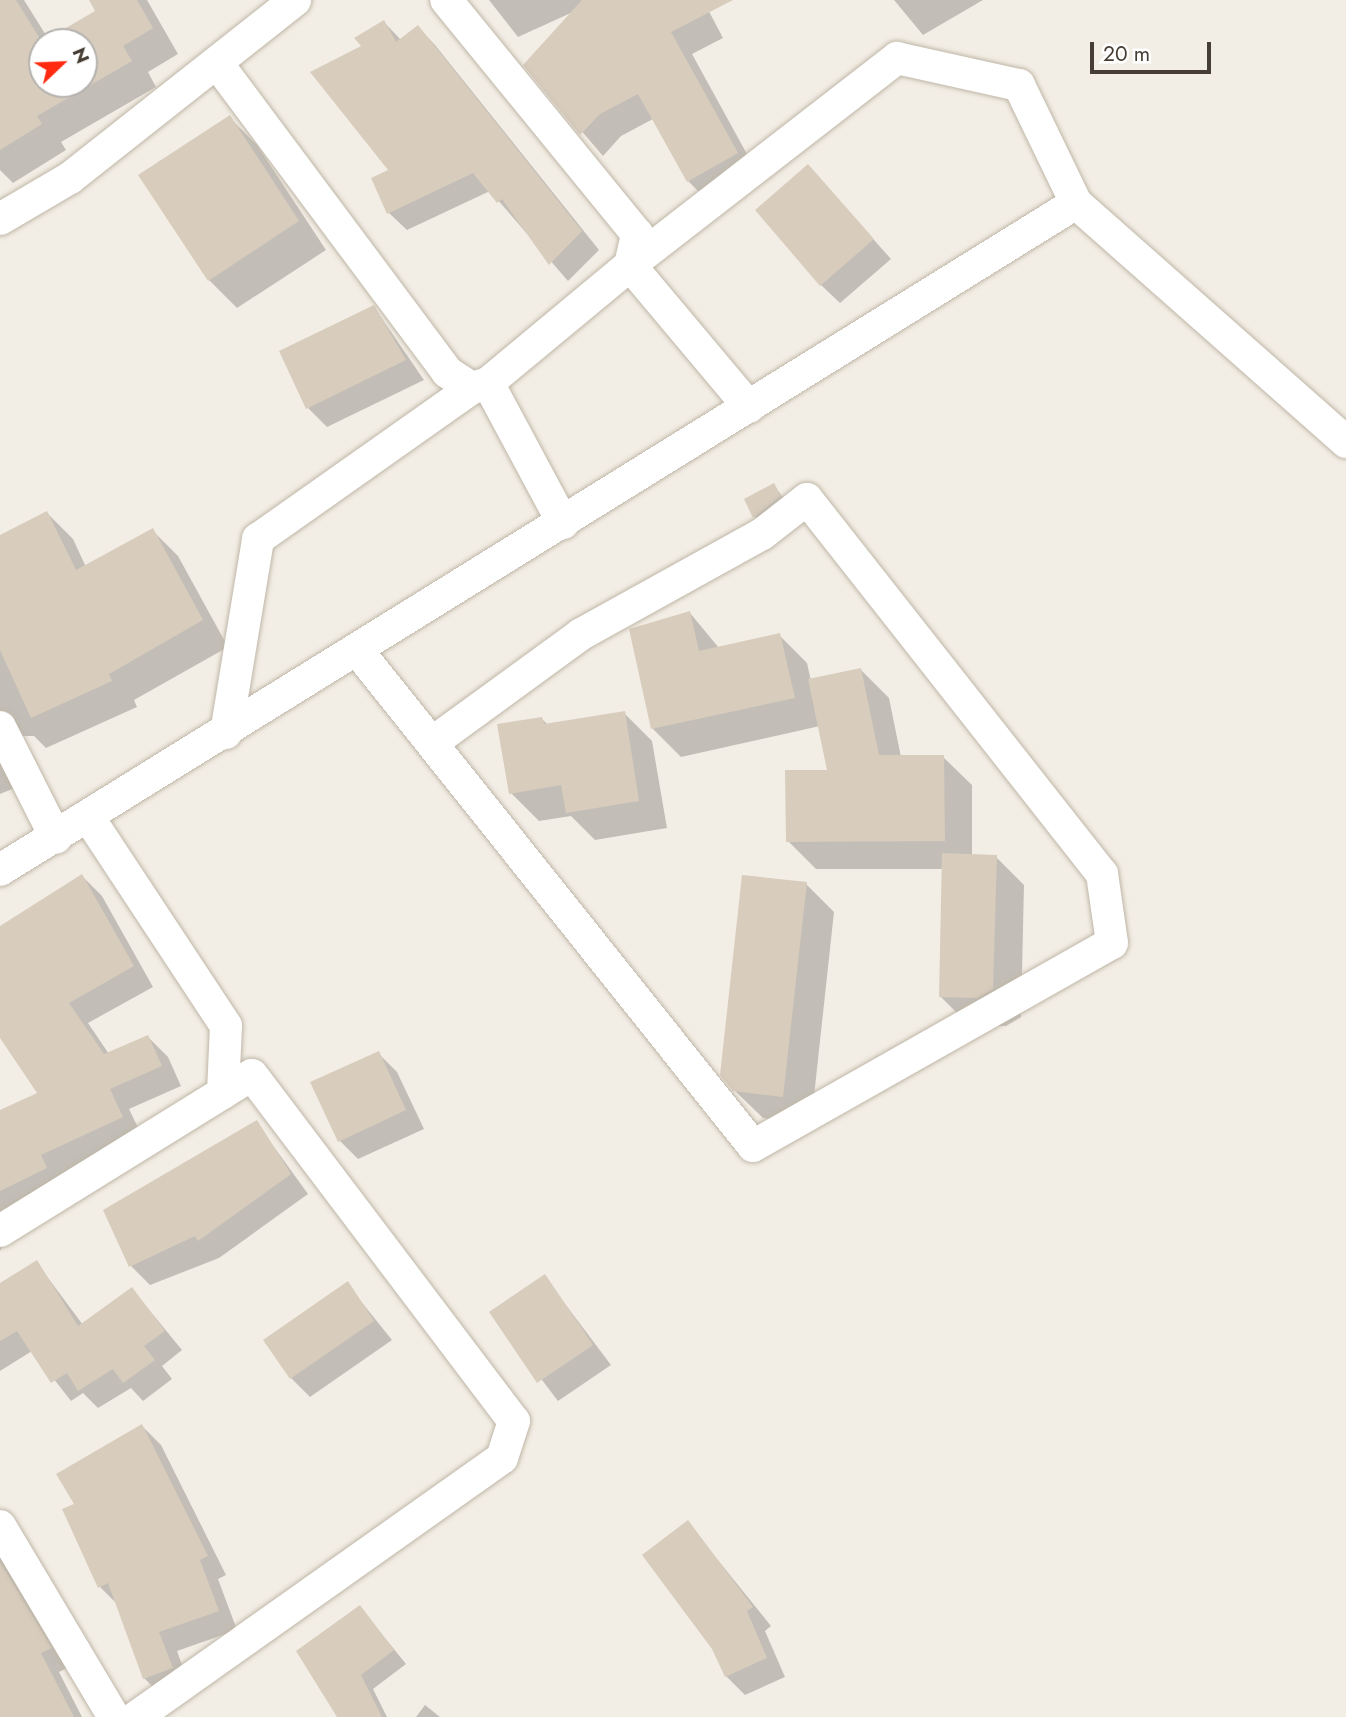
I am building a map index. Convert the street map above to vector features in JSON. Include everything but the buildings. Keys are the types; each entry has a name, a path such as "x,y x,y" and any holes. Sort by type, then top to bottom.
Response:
{"street":[{"path":"0,219 70,178 295,0"},
{"path":"446,0 631,219 636,242 629,265"},
{"path":"226,733 258,539 480,386 629,265 897,58 1019,85 1076,203 1346,442"},
{"path":"217,62 447,372 480,386 563,523"},
{"path":"0,870 89,818 1076,203"},
{"path":"629,265 749,407"},
{"path":"358,651 753,1146 1112,943 1102,874 807,499 762,534 580,635 432,743"},
{"path":"0,727 56,838"},
{"path":"89,818 226,1026 223,1093"},
{"path":"0,1231 252,1075 514,1421 502,1458 136,1717"},
{"path":"0,1527 114,1717"}]}
